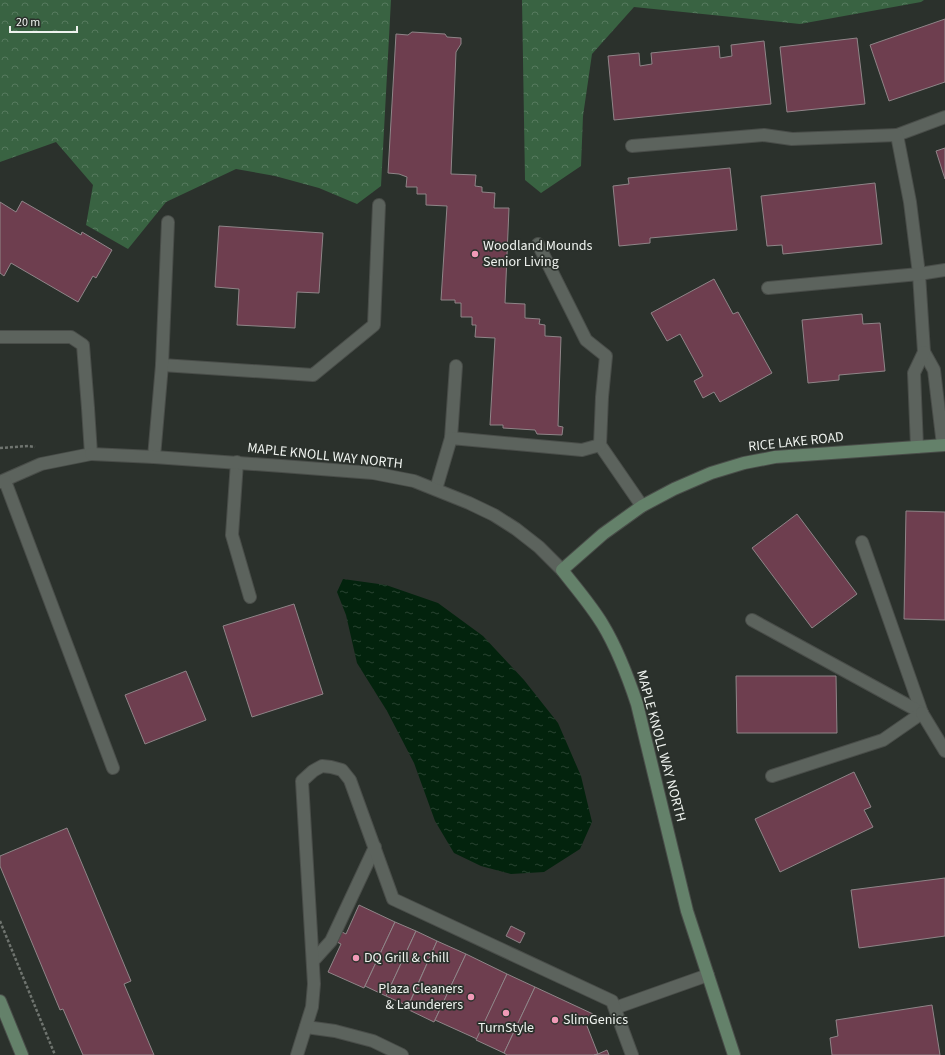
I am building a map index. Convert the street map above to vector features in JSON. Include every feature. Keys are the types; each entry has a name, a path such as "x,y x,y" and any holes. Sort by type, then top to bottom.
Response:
{"street":[{"path":"632,146 764,136 792,139 897,135 945,117"},
{"path":"897,135 910,202 919,274 924,352 934,370 944,445"},
{"path":"162,364 313,375 374,325 379,205"},
{"path":"154,457 162,364 168,222"},
{"path":"538,244 586,340 606,356 602,397 600,445 642,506"},
{"path":"768,288 919,274 945,270"},
{"path":"0,336 71,338 83,345 91,454"},
{"path":"917,447 914,373 924,352"},
{"path":"436,489 451,438 456,366"},
{"path":"451,438 582,450 600,445"},
{"name":"RICE LAKE ROAD","path":"562,570 603,534 642,506 711,472 744,463 782,456 944,445"},
{"name":"MAPLE KNOLL WAY NORTH","path":"2,481 42,464 91,454 237,462 373,473 414,481 469,502 516,529 539,547 562,570 602,624 615,647 627,675 637,704 687,911 734,1055"},
{"path":"237,462 232,535 250,597"},
{"path":"2,481 113,768"},
{"path":"862,542 922,713 944,748"},
{"path":"752,620 922,713"},
{"path":"772,776 883,740 922,713"},
{"path":"297,1055 312,1007 314,984 302,781 313,771 322,766 342,770 350,780 393,899 612,1001 632,1055"},
{"path":"313,961 331,941 374,847"},
{"path":"615,1008 708,975"},
{"path":"0,1001 22,1055"},
{"path":"306,1027 373,1041 402,1055"}],"path":[{"path":"0,921 55,1055"}],"green space":[{"path":"0,0 391,0 381,186 357,204 319,188 275,176 236,169 166,202 128,249 86,225 93,185 56,142 0,162"},
{"path":"522,0 924,0 921,2 800,24 634,7 592,54 583,116 581,166 541,193 525,180"}],"water":[{"path":"343,579 386,585 438,603 483,636 524,680 558,723 581,776 592,822 580,849 544,872 511,874 481,866 454,853 435,821 414,763 387,711 357,663 346,615 337,592"}],"building":[{"path":"945,19 945,82 889,101 870,45"},
{"name":"Woodland Mounds Senior Living","path":"412,32 445,34 447,37 461,38 461,44 456,52 451,174 476,175 475,186 482,187 482,192 495,193 494,208 509,208 505,303 525,304 525,318 540,319 539,324 545,325 545,336 561,337 558,426 563,427 562,435 537,434 535,430 503,428 503,425 490,425 495,338 475,337 476,325 472,325 472,317 461,317 461,303 455,303 455,300 441,300 447,206 426,205 426,194 417,194 417,187 406,187 407,177 399,174 388,173 396,34 408,35"},
{"path":"857,38 865,104 787,112 780,47"},
{"path":"764,41 771,104 614,120 608,56 639,53 640,66 652,64 651,53 719,46 720,58 732,56 731,45"},
{"path":"945,148 945,179 936,151"},
{"path":"730,168 737,230 650,238 650,243 619,246 613,186 629,184 628,178"},
{"path":"875,183 882,244 783,254 782,245 767,246 761,196"},
{"path":"22,201 81,235 82,232 112,250 96,278 93,276 78,302 11,263 4,276 0,273 0,202 16,212"},
{"path":"219,226 323,233 319,293 297,292 295,328 237,325 239,289 215,287"},
{"path":"714,279 733,314 738,312 772,373 720,402 714,392 703,398 694,381 703,376 680,334 667,341 651,313"},
{"path":"862,314 863,324 880,323 885,371 839,375 839,380 808,383 802,320"},
{"path":"906,511 945,512 945,620 904,619"},
{"path":"797,514 857,594 812,628 752,548"},
{"path":"294,604 323,694 252,717 223,626"},
{"path":"186,671 206,720 145,744 125,695"},
{"path":"736,676 836,676 837,733 737,733"},
{"path":"854,772 871,807 864,810 873,827 780,872 755,819"},
{"path":"67,828 131,981 124,984 154,1055 83,1055 63,1009 60,1010 0,866 0,856"},
{"path":"945,878 945,936 859,948 851,890"},
{"name":"DQ Grill & Chill","path":"359,905 395,922 364,988 328,972 341,944 337,942 342,932 346,934"},
{"path":"395,922 416,931 386,996 365,986"},
{"path":"511,926 525,933 520,943 506,936"},
{"path":"416,931 437,941 408,1006 386,996"},
{"path":"437,941 466,954 434,1022 407,1009"},
{"name":"Plaza Cleaners & Launderers","path":"466,954 507,974 477,1039 435,1020"},
{"name":"TurnStyle","path":"507,974 535,987 504,1053 476,1040"},
{"name":"SlimGenics","path":"535,987 593,1014 587,1026 598,1054 507,1055 504,1053"},
{"path":"932,1005 940,1055 832,1055 830,1038 838,1036 836,1020"},
{"path":"607,1050 609,1055 594,1055 598,1054"}],"place":[{"name":"Woodland Mounds Senior Living","path":"475,254"},
{"name":"DQ Grill & Chill","path":"356,958"},
{"name":"Plaza Cleaners & Launderers","path":"471,997"},
{"name":"TurnStyle","path":"506,1013"},
{"name":"SlimGenics","path":"555,1020"}]}
